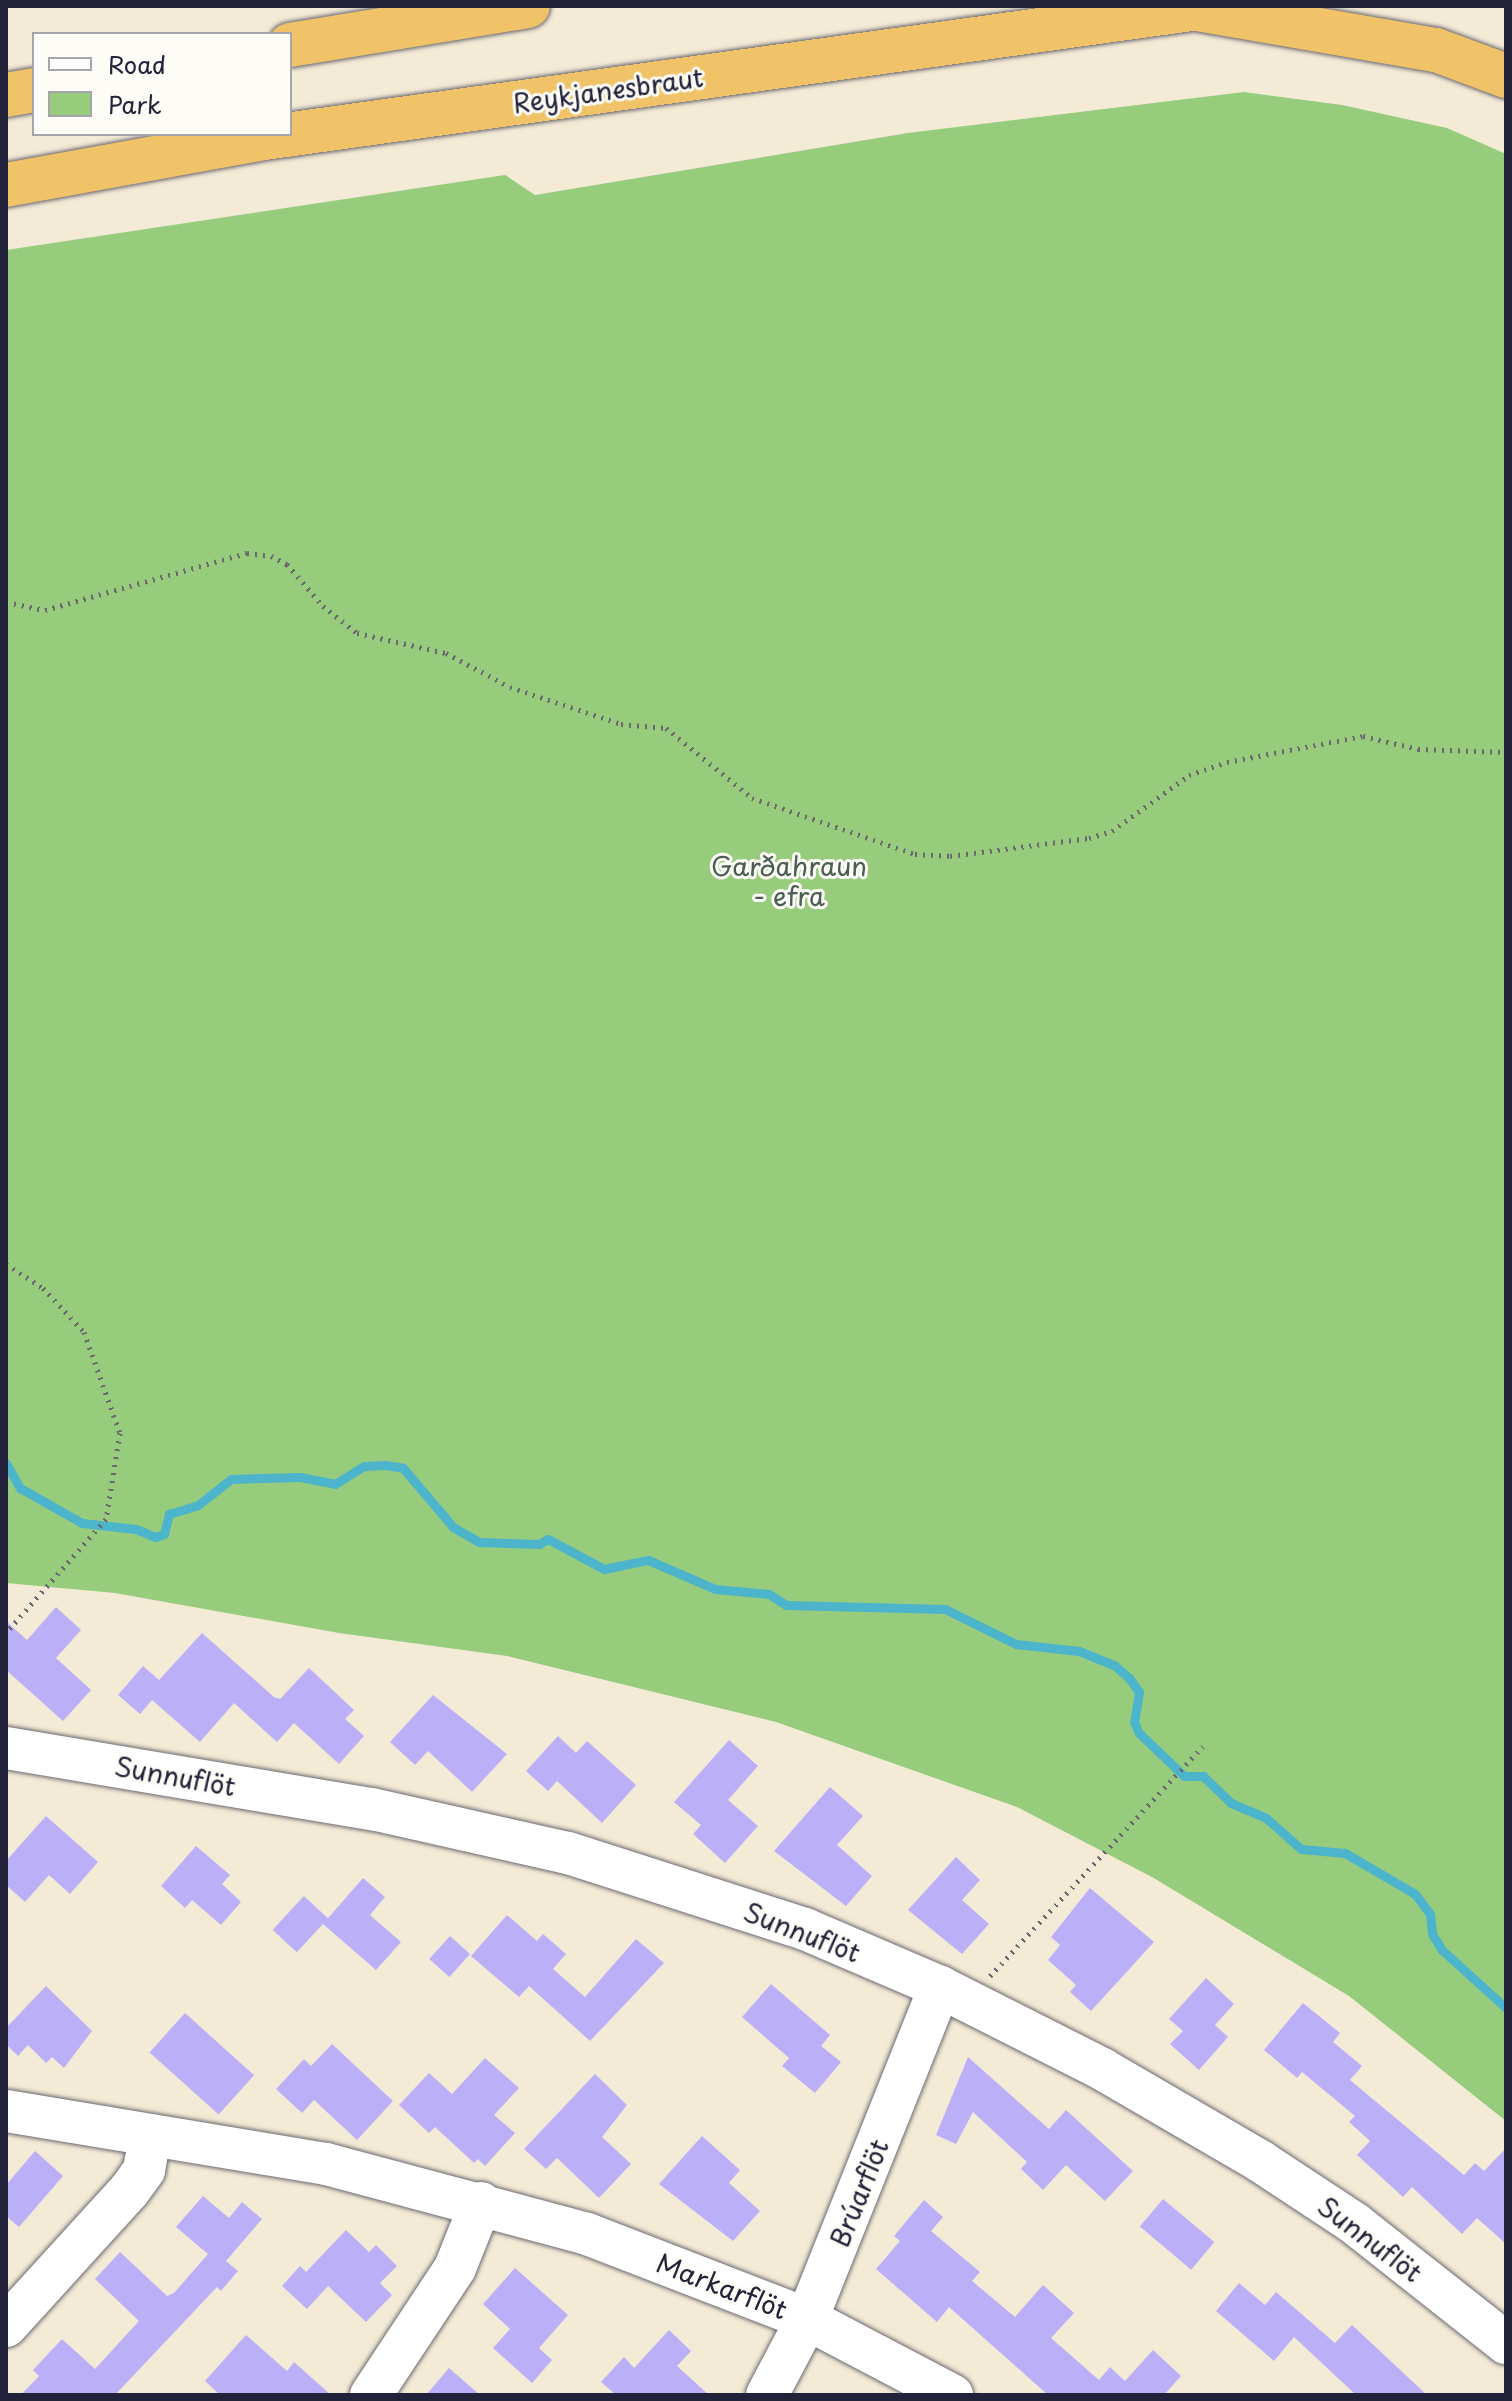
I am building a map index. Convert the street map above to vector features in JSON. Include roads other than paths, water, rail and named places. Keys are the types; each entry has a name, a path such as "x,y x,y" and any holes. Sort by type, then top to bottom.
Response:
{"highway":[{"path":"292,45 528,6"},
{"name":"Reykjanesbraut","path":"292,134 1202,7 1436,50 1506,76"},
{"path":"6,95 32,90"},
{"name":"Reykjanesbraut","path":"6,185 278,136"}],"street":[{"name":"Sunnuflöt","path":"6,1748 372,1809 568,1853 805,1929 956,1995 1102,2069 1260,2161 1354,2223 1506,2343"},
{"name":"Brúarflöt","path":"767,2395 807,2319 956,1995"},
{"name":"Markarflöt","path":"6,2111 326,2164 481,2203 587,2234 807,2319 952,2395"},
{"path":"6,2326 129,2191 144,2170 150,2136"},
{"path":"371,2395 455,2268 481,2203"}],"waterway":[{"path":"6,1463 20,1488 82,1523 136,1529 155,1537 164,1534 169,1514 198,1505 231,1479 300,1477 335,1484 364,1466 403,1468 453,1527 479,1542 539,1544 548,1539 604,1569 648,1560 715,1589 769,1594 786,1605 945,1609 1016,1644 1079,1651 1114,1665 1129,1678 1139,1692 1134,1722 1139,1733 1184,1776 1203,1776 1231,1803 1266,1818 1301,1849 1345,1853 1415,1894 1430,1914 1432,1934 1442,1950 1506,2008"}],"park label":[{"name":"Garðahraun - efra","path":"789,881"}]}
